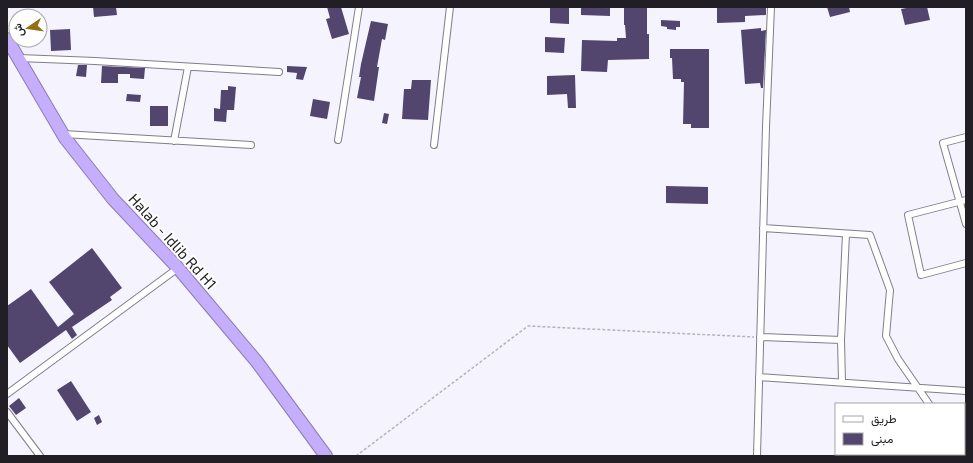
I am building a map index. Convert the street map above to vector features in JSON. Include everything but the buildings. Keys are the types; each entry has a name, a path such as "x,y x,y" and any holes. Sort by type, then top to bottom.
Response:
{"highway":[{"name":"Halab - Idlib Rd H1","path":"7,39 63,134 113,199 178,268 257,362 326,456"}],"street":[{"path":"338,140 360,7"},
{"path":"434,145 450,7"},
{"path":"757,456 771,7"},
{"path":"18,58 279,72"},
{"path":"174,141 188,67"},
{"path":"63,134 251,145"},
{"path":"966,137 943,143 963,201 966,224"},
{"path":"963,201 908,215 921,275 966,263"},
{"path":"763,228 870,235 890,290 886,336 898,359 928,403"},
{"path":"842,382 841,340 846,234"},
{"path":"7,394 178,268"},
{"path":"760,337 841,340"},
{"path":"759,377 966,391"},
{"path":"7,412 40,456"}],"path":[{"path":"356,456 528,326 760,337"}]}
